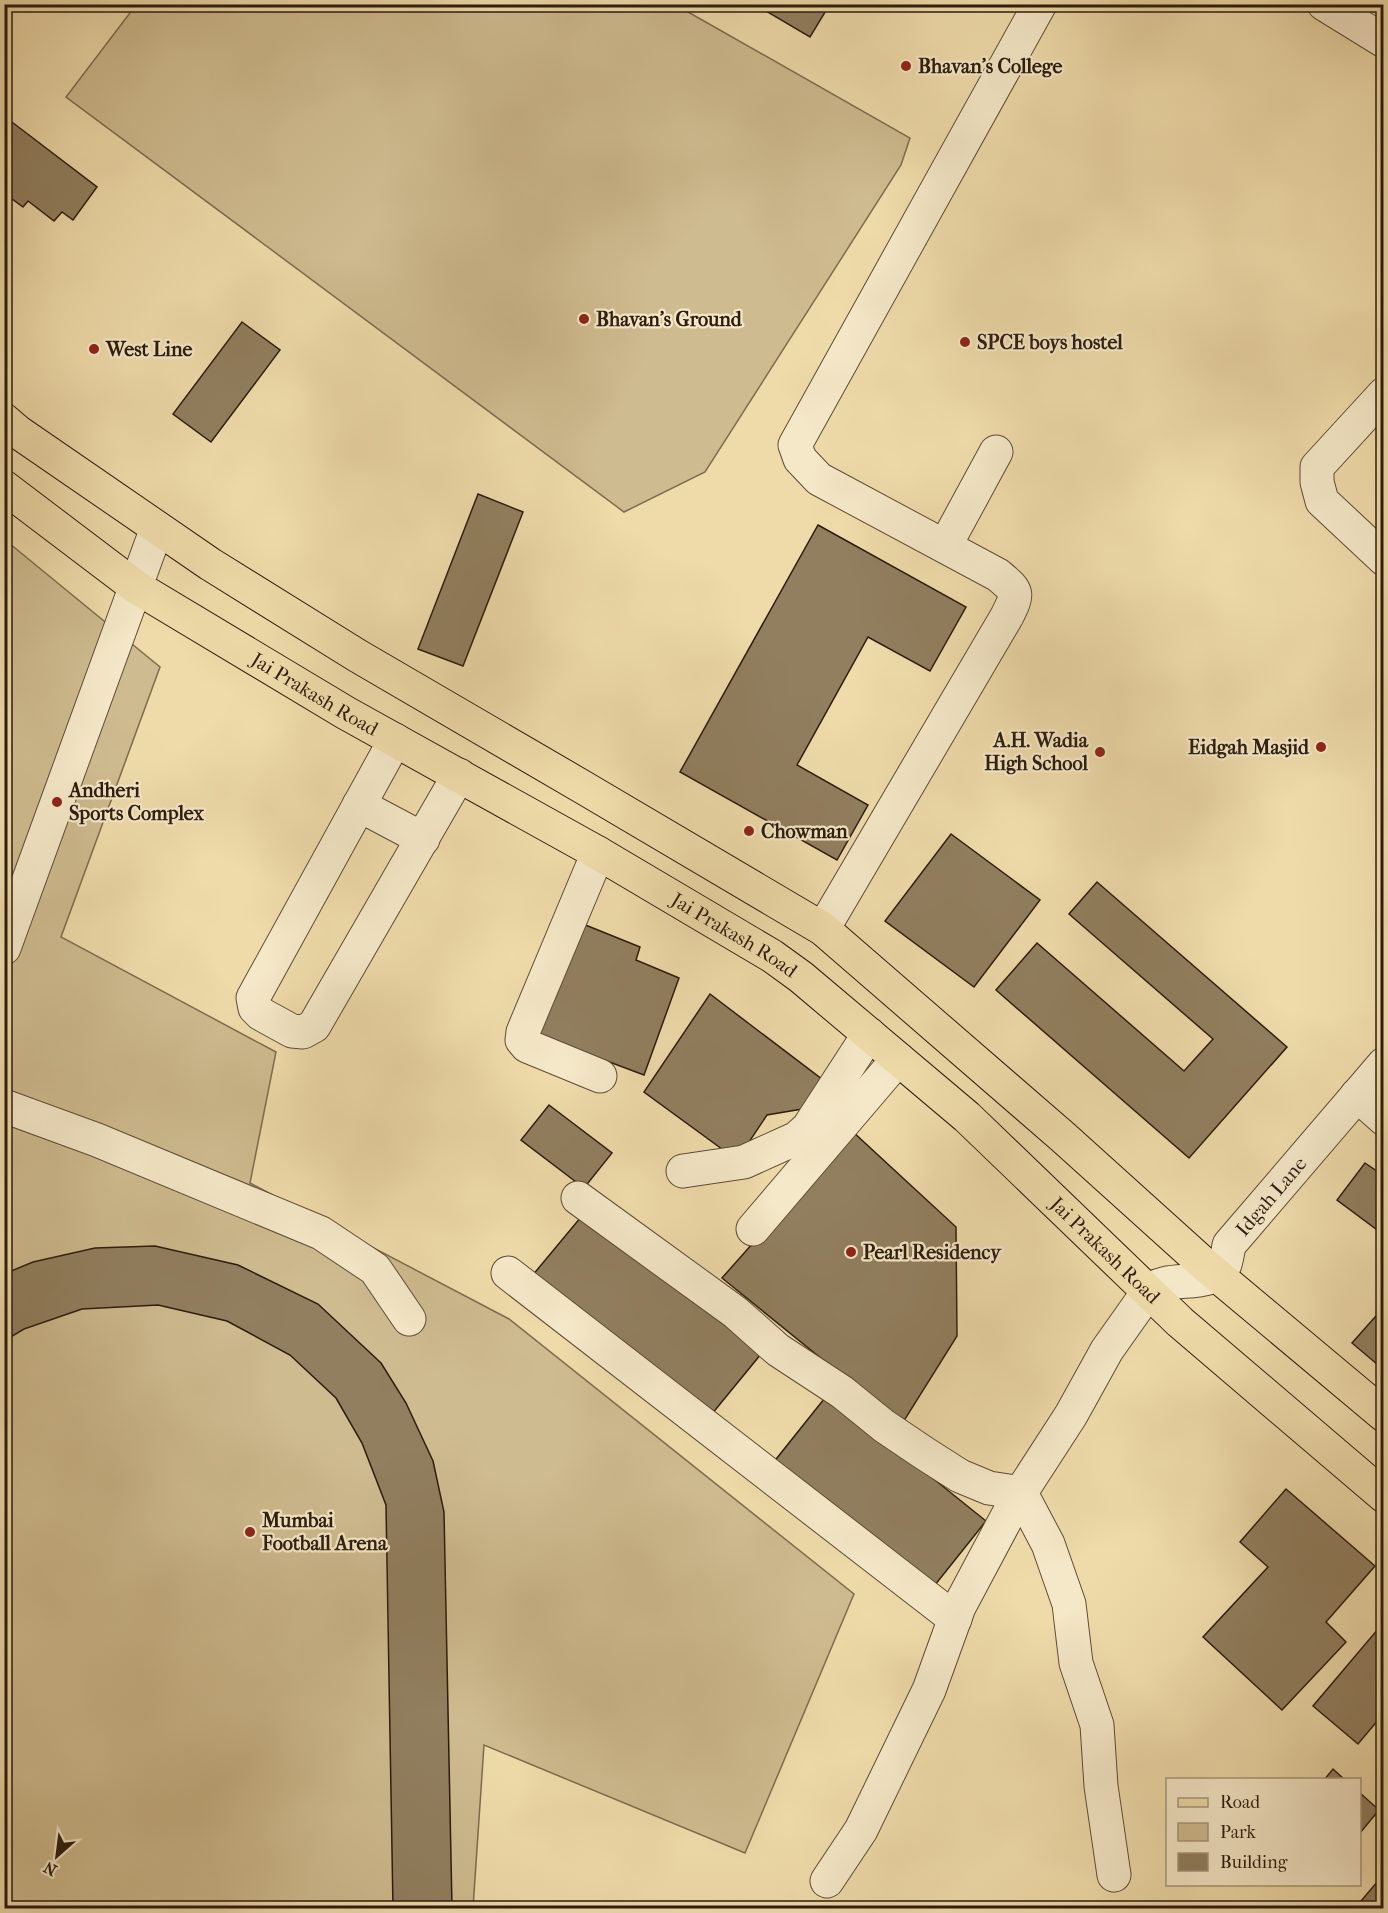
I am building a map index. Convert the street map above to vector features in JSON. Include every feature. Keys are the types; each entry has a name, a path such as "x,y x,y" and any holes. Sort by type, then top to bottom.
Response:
{"main road":[{"path":"4,420 18,432 210,564 358,656 823,929 1063,1137 1220,1269 1383,1415"},
{"name":"Jai Prakash Road","path":"4,487 136,586 346,713 598,854 772,956 801,976 967,1117 1180,1322 1383,1496"}],"street":[{"path":"823,929 1014,601 1014,588 999,575 819,479 800,459 795,446 1040,4"},
{"path":"1324,4 1383,41"},
{"path":"1383,394 1317,467 1317,483 1322,501 1383,559"},
{"path":"945,546 996,452"},
{"path":"4,948 157,528"},
{"path":"395,740 253,998 255,1008 261,1014 292,1031 303,1032 314,1026 459,776"},
{"path":"359,804 423,839"},
{"path":"598,854 523,1032 522,1040 527,1046 600,1076"},
{"path":"683,1171 744,1162 797,1138 808,1128 869,1034"},
{"path":"753,1228 898,1059"},
{"name":"Idgah Lane","path":"1220,1269 1243,1256 1374,1103 1383,1064"},
{"path":"4,1106 97,1140 321,1233 375,1269 409,1320"},
{"path":"578,1198 735,1312 778,1350 842,1392 884,1426 933,1459 960,1476 989,1488 1021,1493"},
{"path":"827,1881 861,1830 929,1690 959,1607 1021,1493 1071,1415 1107,1350 1148,1292 1161,1283 1202,1280 1220,1269"},
{"path":"508,1273 955,1619"},
{"path":"1021,1493 1048,1544 1069,1604 1076,1663 1097,1725 1101,1786 1114,1875"}],"green space":[{"name":"Bhavan's Ground","path":"674,4 910,138 901,165 705,472 624,512 66,97 136,5"},
{"name":"Mumbai Football Arena","path":"4,539 160,667 61,937 276,1052 250,1183 509,1319 854,1594 745,1853 484,1745 473,1908 5,1908"}],"building":[{"path":"754,4 830,4 810,37"},
{"path":"4,116 97,187 73,220 62,212 54,221 28,201 23,207 4,193"},
{"path":"242,322 280,350 211,442 173,414"},
{"path":"478,494 523,512 463,666 418,649"},
{"path":"818,525 966,607 930,671 868,637 797,765 868,805 837,860 680,772"},
{"path":"951,834 1040,900 974,987 885,921"},
{"path":"1097,882 1287,1047 1189,1158 996,990 1037,943 1184,1071 1213,1039 1069,914"},
{"path":"578,922 640,947 636,960 679,978 644,1075 535,1034"},
{"path":"710,994 827,1083 808,1108 767,1115 737,1160 644,1092"},
{"path":"549,1105 612,1153 584,1188 521,1140"},
{"name":"Pearl Residency","path":"852,1131 956,1227 957,1336 902,1424 722,1278"},
{"path":"1365,1163 1384,1176 1384,1235 1337,1200"},
{"path":"586,1211 761,1354 707,1420 532,1276"},
{"path":"155,1246 238,1265 318,1304 381,1363 406,1403 433,1461 444,1512 452,1908 393,1908 386,1505 362,1443 336,1398 290,1355 227,1321 158,1305 82,1309 24,1329 4,1341 4,1274 33,1262 95,1248"},
{"path":"1384,1307 1384,1370 1352,1343"},
{"path":"828,1394 986,1521 931,1590 773,1463"},
{"path":"1286,1489 1375,1566 1326,1622 1346,1642 1282,1710 1203,1637 1268,1567 1240,1542"},
{"path":"1384,1622 1384,1713 1358,1744 1313,1706"},
{"path":"1333,1769 1343,1778 1326,1778"},
{"path":"1361,1794 1379,1810 1361,1832"},
{"path":"1384,1874 1384,1908 1355,1908"}],"place":[{"name":"Bhavan's College","path":"906,66"},
{"name":"Bhavan's Ground","path":"584,319"},
{"name":"SPCE boys hostel","path":"965,342"},
{"name":"West Line","path":"94,349"},
{"name":"Eidgah Masjid","path":"1321,747"},
{"name":"A.H. Wadia High School","path":"1100,752"},
{"name":"Andheri Sports Complex","path":"57,802"},
{"name":"Chowman","path":"749,831"},
{"name":"Pearl Residency","path":"851,1252"},
{"name":"Mumbai Football Arena","path":"250,1532"}]}
